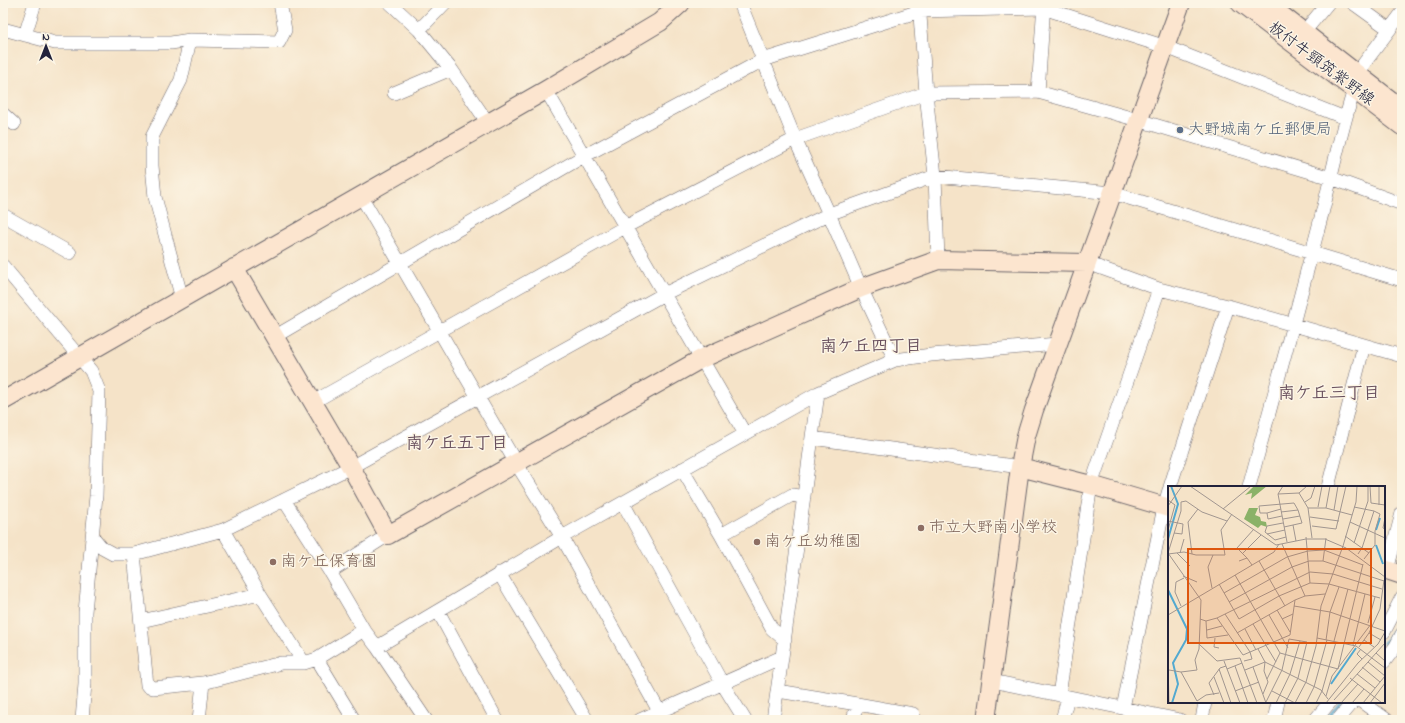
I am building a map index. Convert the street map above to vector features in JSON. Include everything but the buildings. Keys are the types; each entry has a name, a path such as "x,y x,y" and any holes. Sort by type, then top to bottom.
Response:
{"street":[{"path":"25,35 35,3"},
{"path":"3,29 55,43 171,43 190,40 279,42 285,30 280,3"},
{"path":"390,3 419,30 451,69 488,123"},
{"path":"419,30 445,3"},
{"path":"3,401 546,90 660,22 681,3"},
{"path":"740,3 795,139 861,288 895,360"},
{"path":"986,720 1020,467 1026,436 1056,344 1087,263 1181,3"},
{"name":"板付牛頸筑紫野線","path":"1240,3 1355,82 1402,109"},
{"name":"板付牛頸筑紫野線","path":"1266,3 1304,32 1402,126"},
{"path":"1304,32 1328,3"},
{"path":"1353,3 1390,29"},
{"path":"1038,92 1043,5"},
{"path":"274,337 584,156 763,60 919,7 1043,5 1166,47 1345,118"},
{"path":"919,7 935,176 938,260"},
{"path":"1249,486 1293,325 1355,82 1402,13"},
{"path":"182,299 155,196 152,166 152,137 181,80 190,40"},
{"path":"394,93 451,69"},
{"path":"546,90 745,434"},
{"path":"313,402 625,227 795,139 926,93 1038,92 1138,120 1331,178 1402,204"},
{"path":"3,114 14,124"},
{"path":"93,537 102,548 113,554 134,554 223,530 351,467 664,294 829,214 935,176 1112,193 1402,280"},
{"path":"361,196 516,463 562,537 662,716"},
{"path":"3,215 70,252"},
{"path":"330,572 388,535 701,359 861,288 938,260 1087,263 1159,289 1228,306 1402,356"},
{"path":"3,266 91,371 99,391 96,496 85,612 85,684 82,720"},
{"path":"234,268 351,467 388,535"},
{"path":"1062,720 1092,485 1159,289"},
{"path":"1170,486 1228,306"},
{"path":"377,647 499,573 818,393 895,360 931,354 1056,344"},
{"path":"1328,486 1364,345"},
{"path":"773,720 818,393"},
{"path":"812,438 1020,467 1167,502 1129,713"},
{"path":"682,469 721,535 772,629 785,640"},
{"path":"721,535 792,495 804,497"},
{"path":"284,500 330,572 364,630 426,720"},
{"path":"623,503 744,720"},
{"path":"1391,571 1402,512"},
{"path":"223,530 260,594 304,663"},
{"path":"134,554 147,685 153,688 203,683 281,663 304,663 317,659 364,630"},
{"path":"499,573 587,720"},
{"path":"141,621 260,594"},
{"path":"1385,630 1402,597"},
{"path":"438,611 497,720"},
{"path":"1385,661 1399,648 1402,634"},
{"path":"640,720 662,716 722,683 782,657"},
{"path":"317,659 354,720"},
{"path":"992,681 1064,696 1129,713 1180,720"},
{"path":"199,720 203,683"},
{"path":"778,691 913,714 912,720"},
{"path":"1202,720 1205,703"},
{"path":"1274,720 1278,703"},
{"path":"1315,720 1329,703"},
{"path":"1338,720 1352,703"},
{"path":"1363,703 1387,720"},
{"path":"853,720 857,704"}],"waterway":[{"path":"1385,642 1397,626 1402,615"},
{"path":"1326,720 1339,703"}],"place":[{"name":"大野城南ケ丘郵便局","path":"1180,130"},
{"name":"市立大野南小学校","path":"921,528"},
{"name":"南ケ丘幼稚園","path":"757,542"},
{"name":"南ケ丘保育園","path":"273,562"}],"district":[{"name":"南ケ丘四丁目","path":"871,346"},
{"name":"南ケ丘三丁目","path":"1329,393"},
{"name":"南ケ丘五丁目","path":"457,443"}]}
